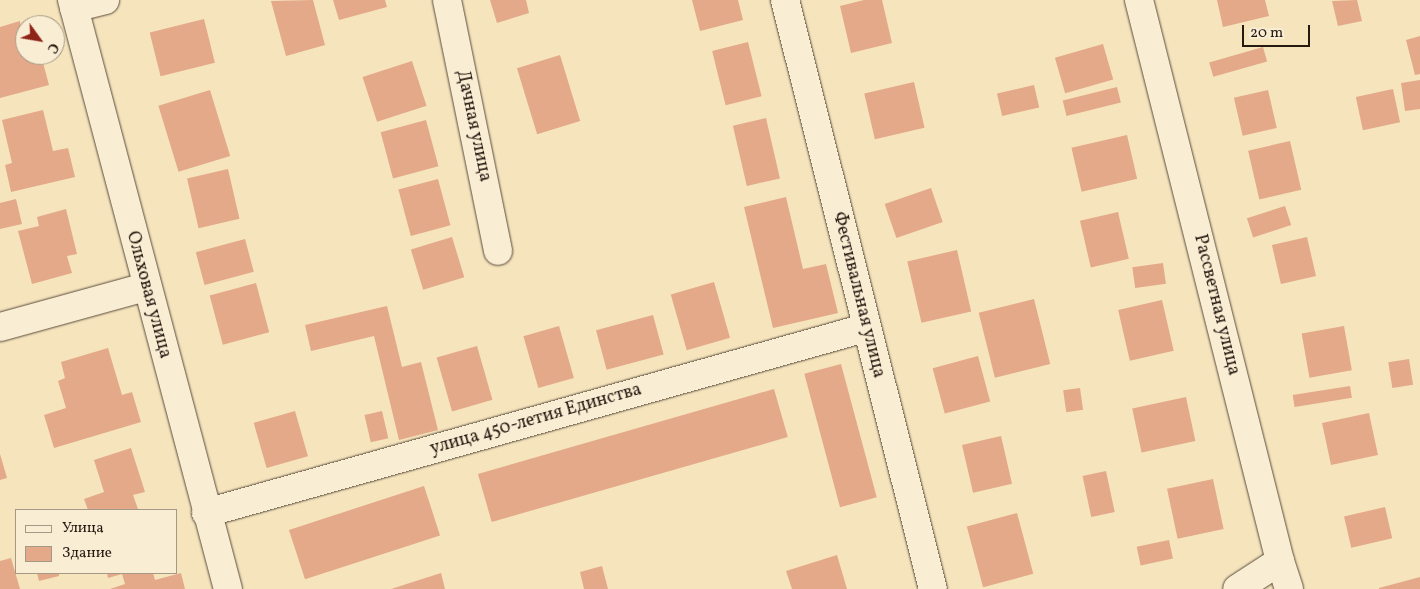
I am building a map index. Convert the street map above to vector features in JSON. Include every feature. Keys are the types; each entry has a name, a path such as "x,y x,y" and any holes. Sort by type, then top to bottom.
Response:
{"street":[{"path":"73,4 106,0"},
{"name":"Дачная улица","path":"447,0 498,251"},
{"name":"Фестивальная улица","path":"785,0 865,328 934,589"},
{"name":"Рассветная улица","path":"1139,0 1280,561 1289,589"},
{"name":"Ольховая улица","path":"73,4 145,287 228,589"},
{"path":"0,326 145,287"},
{"name":"улица 450-летия Единства","path":"206,513 865,328"},
{"path":"1237,589 1280,561"}],"building":[{"path":"313,0 325,45 286,56 271,1"},
{"path":"333,0 385,0 387,7 339,20"},
{"path":"490,0 526,0 529,13 497,23"},
{"path":"692,0 738,0 743,20 700,31"},
{"path":"864,0 882,0 892,43 851,53 840,6"},
{"path":"1217,0 1265,0 1269,16 1223,27"},
{"path":"1357,0 1362,21 1338,26 1332,1"},
{"path":"204,19 215,63 161,76 150,33"},
{"path":"15,22 15,65 44,65 49,85 0,98 0,27"},
{"path":"1420,36 1420,74 1415,75 1406,40"},
{"path":"748,42 762,96 726,105 712,51"},
{"path":"1103,44 1113,80 1065,93 1055,58"},
{"path":"1263,47 1267,61 1213,77 1209,62"},
{"path":"560,55 580,121 537,134 517,68"},
{"path":"412,61 427,106 377,122 363,77"},
{"path":"1420,80 1420,109 1405,111 1401,83"},
{"path":"914,82 925,128 875,139 864,93"},
{"path":"1034,85 1039,107 1002,116 997,94"},
{"path":"1117,87 1121,103 1067,116 1063,101"},
{"path":"1393,89 1400,122 1363,130 1356,97"},
{"path":"210,90 230,156 179,172 158,106"},
{"path":"1268,90 1277,128 1243,136 1234,98"},
{"path":"43,110 53,151 68,148 75,177 11,192 5,165 12,163 2,120"},
{"path":"766,118 780,178 747,186 733,126"},
{"path":"426,120 438,166 393,179 381,132"},
{"path":"1127,135 1137,179 1082,192 1071,148"},
{"path":"1290,141 1301,190 1259,199 1248,151"},
{"path":"228,169 239,219 199,228 187,178"},
{"path":"438,179 450,225 411,236 398,190"},
{"path":"931,188 943,222 896,238 885,204"},
{"path":"786,197 803,269 826,264 838,313 773,328 744,207"},
{"path":"16,199 22,224 0,229 0,203"},
{"path":"1285,206 1291,225 1253,237 1247,218"},
{"path":"66,209 77,254 67,256 72,273 32,284 18,231 39,226 37,217"},
{"path":"1118,212 1129,259 1091,268 1080,221"},
{"path":"452,237 464,277 423,290 411,250"},
{"path":"1307,237 1316,276 1281,284 1272,245"},
{"path":"245,239 254,272 205,285 196,252"},
{"path":"957,250 971,311 921,323 907,261"},
{"path":"1163,263 1166,284 1135,288 1132,267"},
{"path":"714,282 730,338 687,350 671,294"},
{"path":"256,283 269,332 223,345 210,295"},
{"path":"1034,299 1050,364 995,378 979,313"},
{"path":"1162,300 1174,351 1130,361 1118,310"},
{"path":"387,306 402,367 421,362 438,430 399,440 374,336 311,351 305,325"},
{"path":"653,315 664,355 607,370 596,330"},
{"path":"559,326 574,378 538,388 523,336"},
{"path":"1344,326 1352,370 1309,378 1302,333"},
{"path":"477,346 492,400 452,411 437,358"},
{"path":"108,348 122,395 132,392 141,422 54,448 44,415 66,408 58,381 65,378 61,362"},
{"path":"978,356 990,401 945,414 933,368"},
{"path":"1409,359 1413,385 1392,388 1388,362"},
{"path":"841,364 877,497 840,507 804,374"},
{"path":"1350,386 1352,398 1295,407 1293,395"},
{"path":"1080,388 1083,410 1066,412 1063,390"},
{"path":"774,389 788,437 492,522 478,474"},
{"path":"1186,397 1195,441 1142,452 1132,408"},
{"path":"295,411 308,456 267,468 254,423"},
{"path":"382,411 388,438 371,442 364,415"},
{"path":"1369,413 1378,455 1331,465 1322,423"},
{"path":"1001,436 1012,484 973,493 962,445"},
{"path":"131,448 145,492 133,495 138,509 88,509 84,499 104,492 94,460"},
{"path":"0,454 7,478 0,480"},
{"path":"1106,471 1115,512 1091,517 1083,476"},
{"path":"1213,479 1224,529 1178,539 1167,489"},
{"path":"424,486 440,535 305,579 289,530"},
{"path":"1385,507 1392,538 1351,548 1344,516"},
{"path":"1017,513 1033,574 983,587 967,526"},
{"path":"1169,540 1173,559 1141,565 1137,547"},
{"path":"837,555 847,589 792,589 786,571"},
{"path":"11,558 20,589 0,589 0,561"},
{"path":"602,566 608,589 584,589 580,572"},
{"path":"181,573 185,589 110,589 125,584 122,574 153,574 155,580"},
{"path":"441,573 445,589 391,589"},
{"path":"37,574 59,574 59,576 39,581"},
{"path":"107,574 122,574 108,578"},
{"path":"1420,577 1420,589 1379,589 1379,588"}]}
